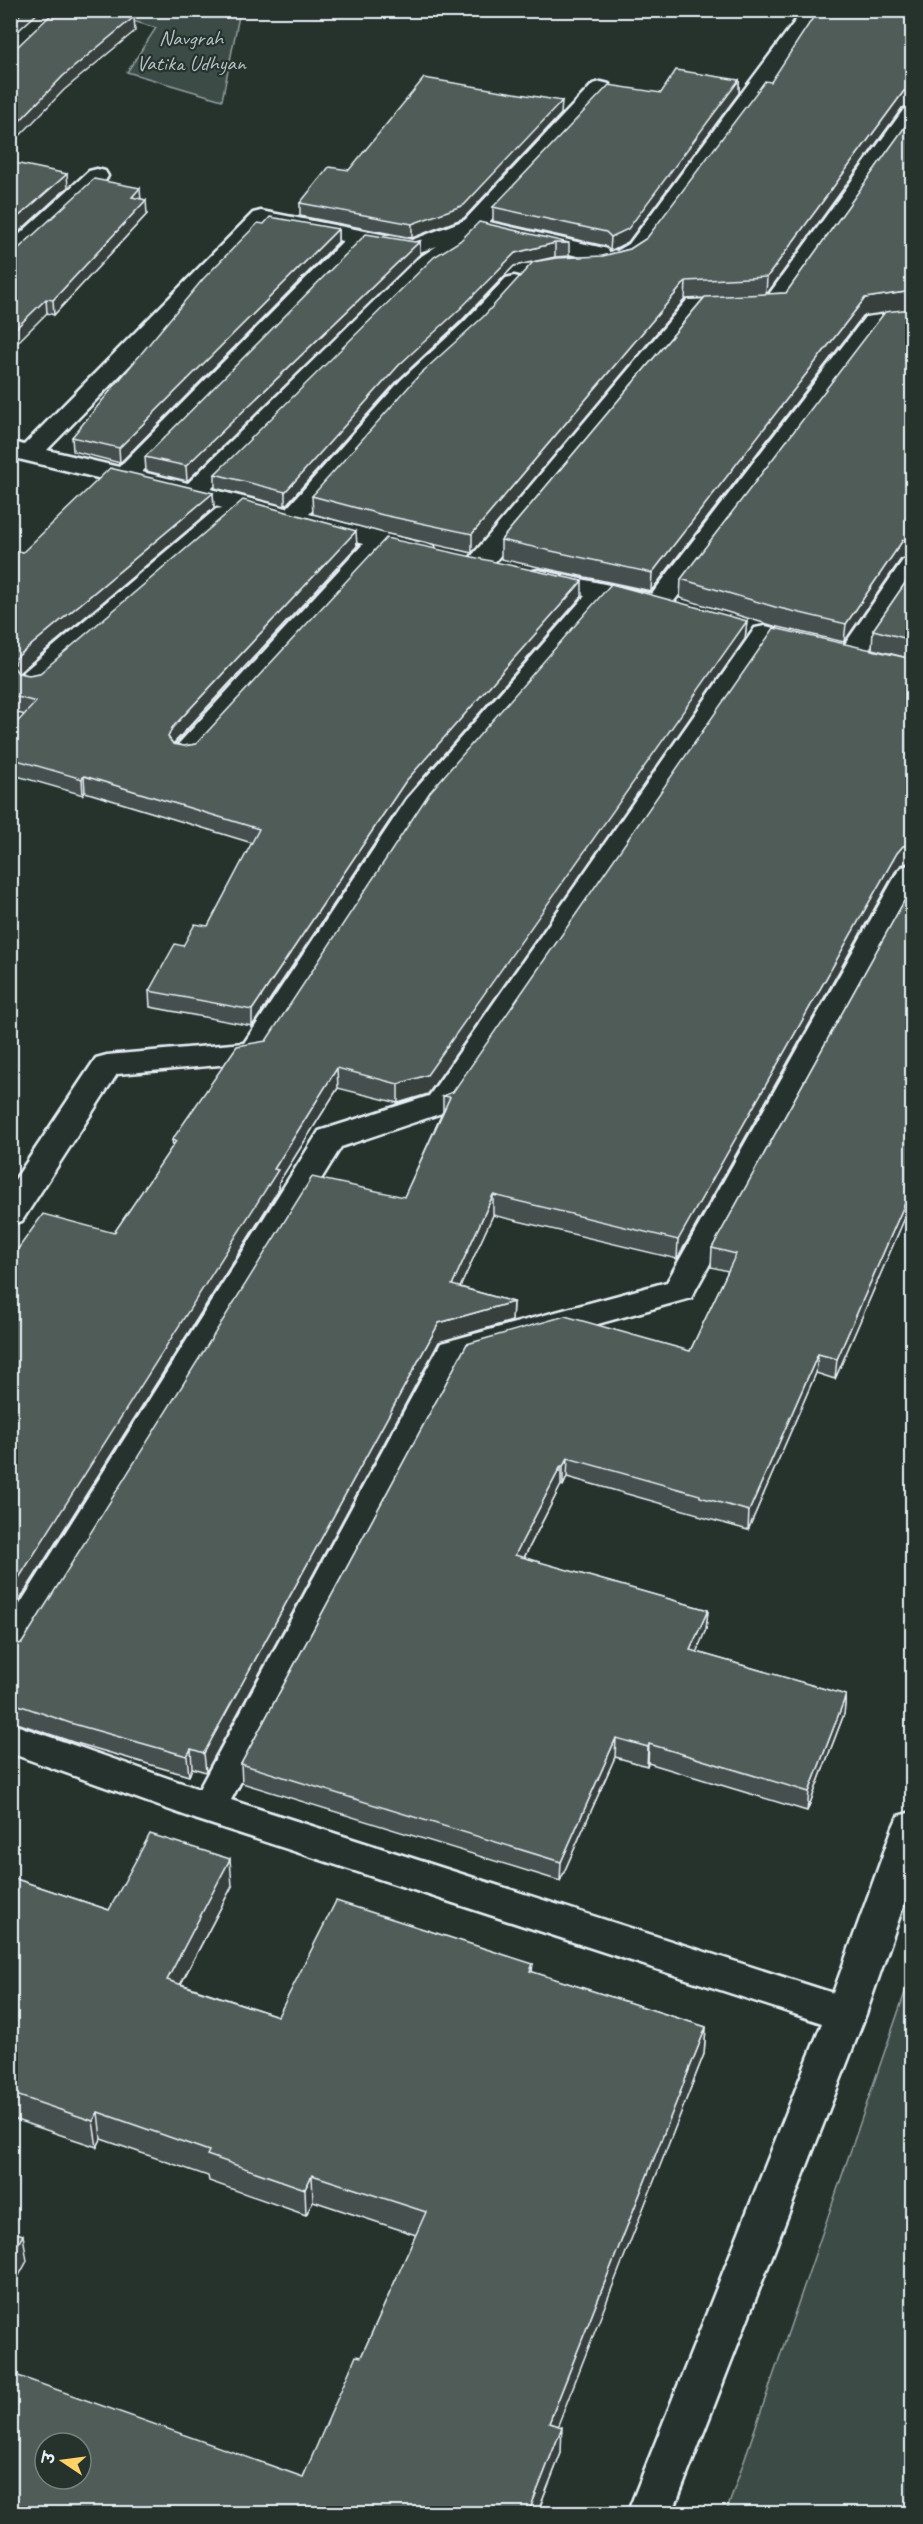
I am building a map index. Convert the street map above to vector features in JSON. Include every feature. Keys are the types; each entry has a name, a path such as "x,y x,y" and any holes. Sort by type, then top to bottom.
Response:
{"street":[{"path":"555,266 602,264 621,259 637,249 810,17 825,10"},
{"path":"193,492 425,264 450,248 601,89"},
{"path":"479,564 696,305 774,304 912,114"},
{"path":"10,256 97,176"},
{"path":"20,451 261,218 414,247 472,225 621,259"},
{"path":"124,476 360,237"},
{"path":"293,518 410,385 472,328 524,273 530,271"},
{"path":"20,451 193,492 379,542 670,607 874,322 912,318"},
{"path":"30,681 238,504"},
{"path":"185,752 379,542"},
{"path":"852,654 912,566"},
{"path":"10,1213 107,1065 254,1052 417,805 603,592"},
{"path":"10,1651 330,1138 440,1103 766,634"},
{"path":"208,1808 453,1352 679,1290 912,873"},
{"path":"10,1738 208,1808 846,2014"},
{"path":"649,2514 846,2014 912,1827"}],"green space":[{"name":"Navgrah Vatika Udhyan","path":"109,10 240,11 222,100 127,72 156,28 107,13"},
{"path":"912,1972 912,2513 726,2513"}],"building":[{"path":"10,10 25,10 10,23"},
{"path":"56,10 105,10 134,17 63,76 10,131 10,47 17,47"},
{"path":"818,10 912,10 912,89 904,91 767,277 686,281 472,534 383,515 312,496 420,374 483,317 533,262 556,258 603,256 630,249 647,238 765,81 771,82"},
{"path":"676,70 739,80 628,229 611,237 606,232 493,207 609,85 661,93"},
{"path":"424,78 562,101 464,205 412,224 300,203 329,167 349,170"},
{"path":"912,117 912,291 865,298 652,573 501,540 705,297 786,293"},
{"path":"10,162 67,174 10,224"},
{"path":"94,179 140,188 132,197 146,200 53,300 46,299 10,334 10,250 18,249"},
{"path":"270,217 338,229 119,448 72,437 203,279 258,223 264,224"},
{"path":"479,222 569,243 555,243 515,253 461,308 399,365 285,492 215,474 434,257 460,241"},
{"path":"366,234 420,241 186,466 145,457"},
{"path":"912,309 912,538 903,540 846,624 775,607 681,579 885,312"},
{"path":"110,468 213,493 17,657 13,666 18,673 29,675 40,673 243,500 356,531 172,728 168,737 173,744 184,746 196,744 386,538 582,581 405,782 252,1010 149,991 175,944 183,946 195,924 208,926 259,829 84,776 82,779 10,758 10,730 36,702 10,695 10,557 17,551 23,552"},
{"path":"912,573 912,640 873,630"},
{"path":"611,584 747,621 427,1075 398,1084 337,1068 274,1169 278,1170 10,1592 10,1260 43,1214 114,1233 176,1141 172,1140 237,1046 266,1041 430,792"},
{"path":"774,628 912,659 912,844 903,846 897,853 678,1240 493,1195 452,1285 513,1302 439,1323 204,1753 191,1749 187,1756 70,1723 10,1702 10,1646 22,1643 312,1177 404,1197 450,1097 443,1096 453,1092"},
{"path":"912,887 912,1187 837,1359 818,1354 749,1511 568,1458 561,1466 515,1555 708,1610 690,1650 846,1695 809,1792 649,1744 648,1747 616,1738 561,1862 241,1764 467,1344 565,1316 690,1351 736,1254 712,1248"},
{"path":"150,1834 230,1859 167,1980 278,2016 336,1901 533,1964 530,1971 706,2027 549,2423 562,2427 528,2514 10,2514 10,2373 303,2477 356,2356 361,2357 426,2212 312,2175 305,2189 207,2155 209,2151 98,2112 93,2121 10,2093 10,1877 109,1910"},
{"path":"10,2231 23,2235 10,2258"}]}
